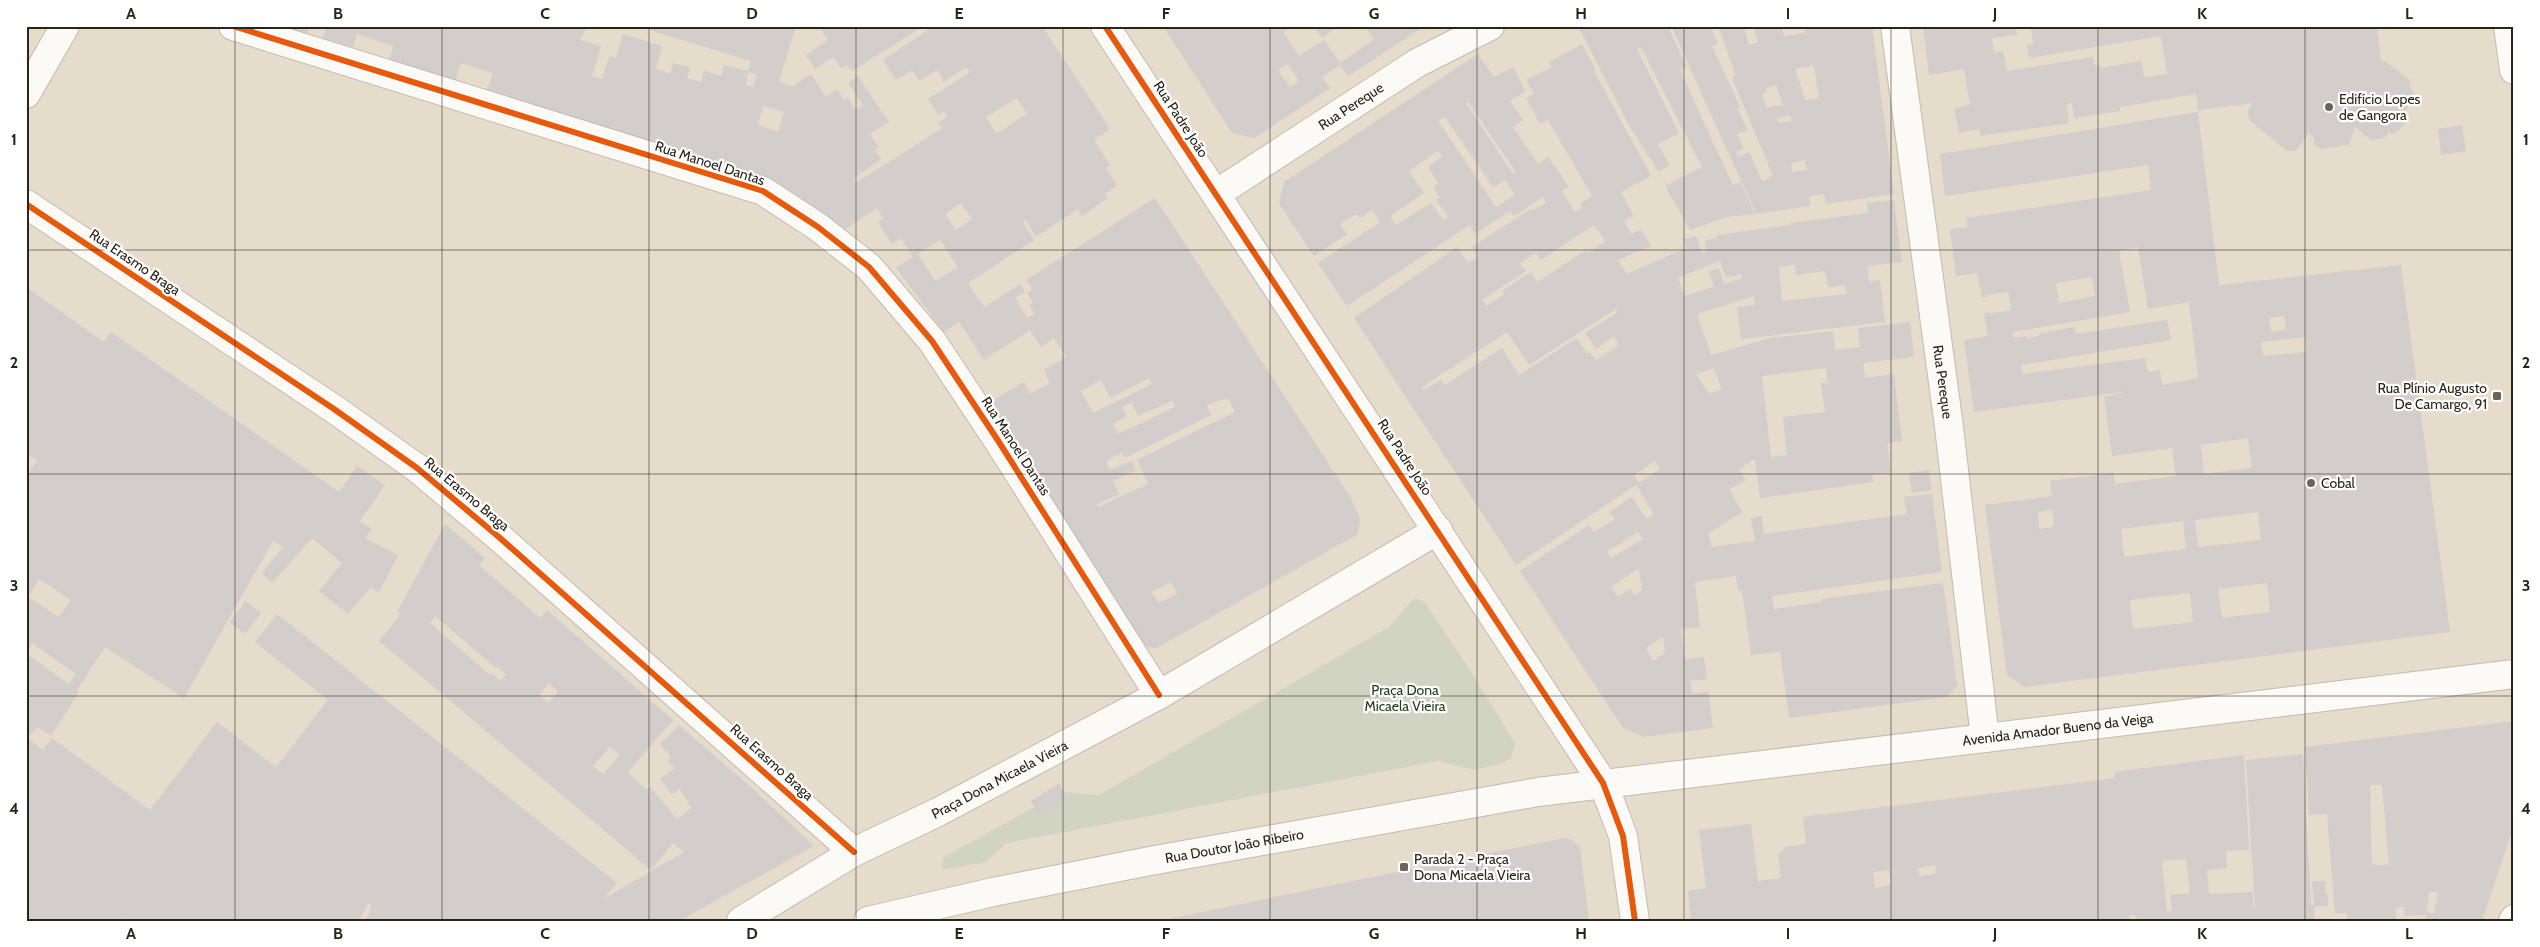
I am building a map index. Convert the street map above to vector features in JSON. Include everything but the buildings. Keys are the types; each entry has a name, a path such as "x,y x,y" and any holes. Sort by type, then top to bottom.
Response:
{"street":[{"path":"26,94 65,26"},
{"name":"Rua Manoel Dantas","path":"233,26 763,192 818,227 869,267 932,341 997,439 1158,695"},
{"name":"Rua Padre João","path":"1105,26 1603,783 1623,836 1635,921"},
{"name":"Rua Pereque","path":"1216,194 1417,63 1490,26"},
{"name":"Rua Pereque","path":"1895,26 1949,427 1985,738"},
{"path":"2508,26 2514,70"},
{"name":"Rua Erasmo Braga","path":"26,204 334,410 417,468 500,538 854,852"},
{"name":"Praça Dona Micaela Vieira","path":"741,921 854,852 938,812 1158,695 1438,530"},
{"name":"Avenida Amador Bueno da Veiga","path":"1603,783 2514,674"},
{"name":"Rua Doutor João Ribeiro","path":"868,921 992,892 1150,861 1538,792 1603,783"}],"green space":[{"name":"Praça Dona Micaela Vieira","path":"1414,598 1424,601 1515,743 1511,758 1498,765 1473,770 1438,761 1007,843 986,862 942,870 943,858 1061,792 1099,795 1389,627"}],"cycle path":[{"path":"233,26 763,191 818,227 869,267 932,341 997,439 1159,695"},
{"path":"1105,26 1603,783 1623,836 1635,921"},
{"path":"26,204 334,409 417,468 500,538 854,852"}],"place":[{"name":"Edifício Lopes de Gangora","path":"2329,107"},
{"name":"Rua Plínio Augusto De Camargo, 91","path":"2497,396"},
{"name":"Cobal","path":"2311,483"},
{"name":"Parada 2 - Praça Dona Micaela Vieira","path":"1404,867"}]}
